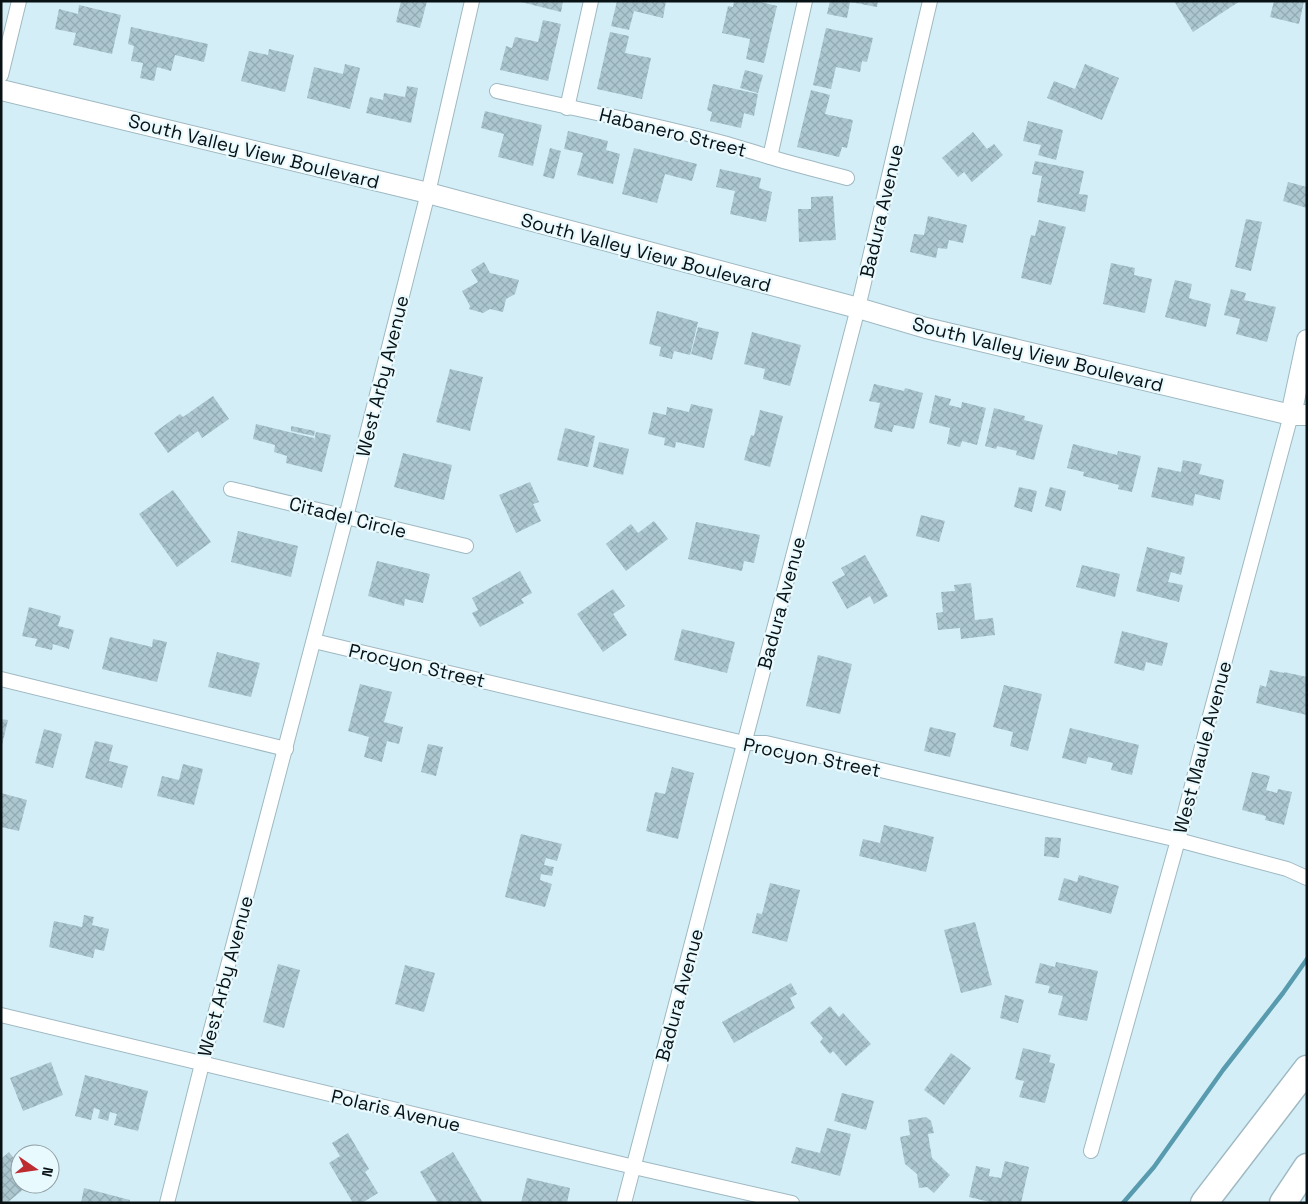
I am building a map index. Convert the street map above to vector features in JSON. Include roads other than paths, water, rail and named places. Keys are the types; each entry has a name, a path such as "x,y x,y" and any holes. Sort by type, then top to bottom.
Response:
{"highway":[{"path":"1204,1203 1307,1069"},
{"path":"1283,1203 1307,1166"}],"main road":[{"name":"South Valley View Boulevard","path":"1,90 428,193 858,308 926,328 1301,419"},
{"name":"West Maule Avenue","path":"1301,419 1307,340"}],"street":[{"path":"1,75 19,1"},
{"name":"West Arby Avenue","path":"167,1203 346,517 428,193 472,1"},
{"path":"567,108 591,1"},
{"path":"770,157 804,1"},
{"name":"Badura Avenue","path":"624,1203 858,308 930,1"},
{"name":"Habanero Street","path":"497,91 676,131 847,178"},
{"name":"West Maule Avenue","path":"1091,1151 1178,840 1207,727 1301,419"},
{"name":"Citadel Circle","path":"231,489 466,546"},
{"name":"Procyon Street","path":"314,641 744,743 766,743 1178,840 1287,869 1307,878"},
{"path":"1,678 286,749"},
{"name":"Polaris Avenue","path":"1,1015 634,1167 792,1203"}],"waterway":[{"path":"1123,1203 1154,1167 1223,1070 1307,959"}]}
